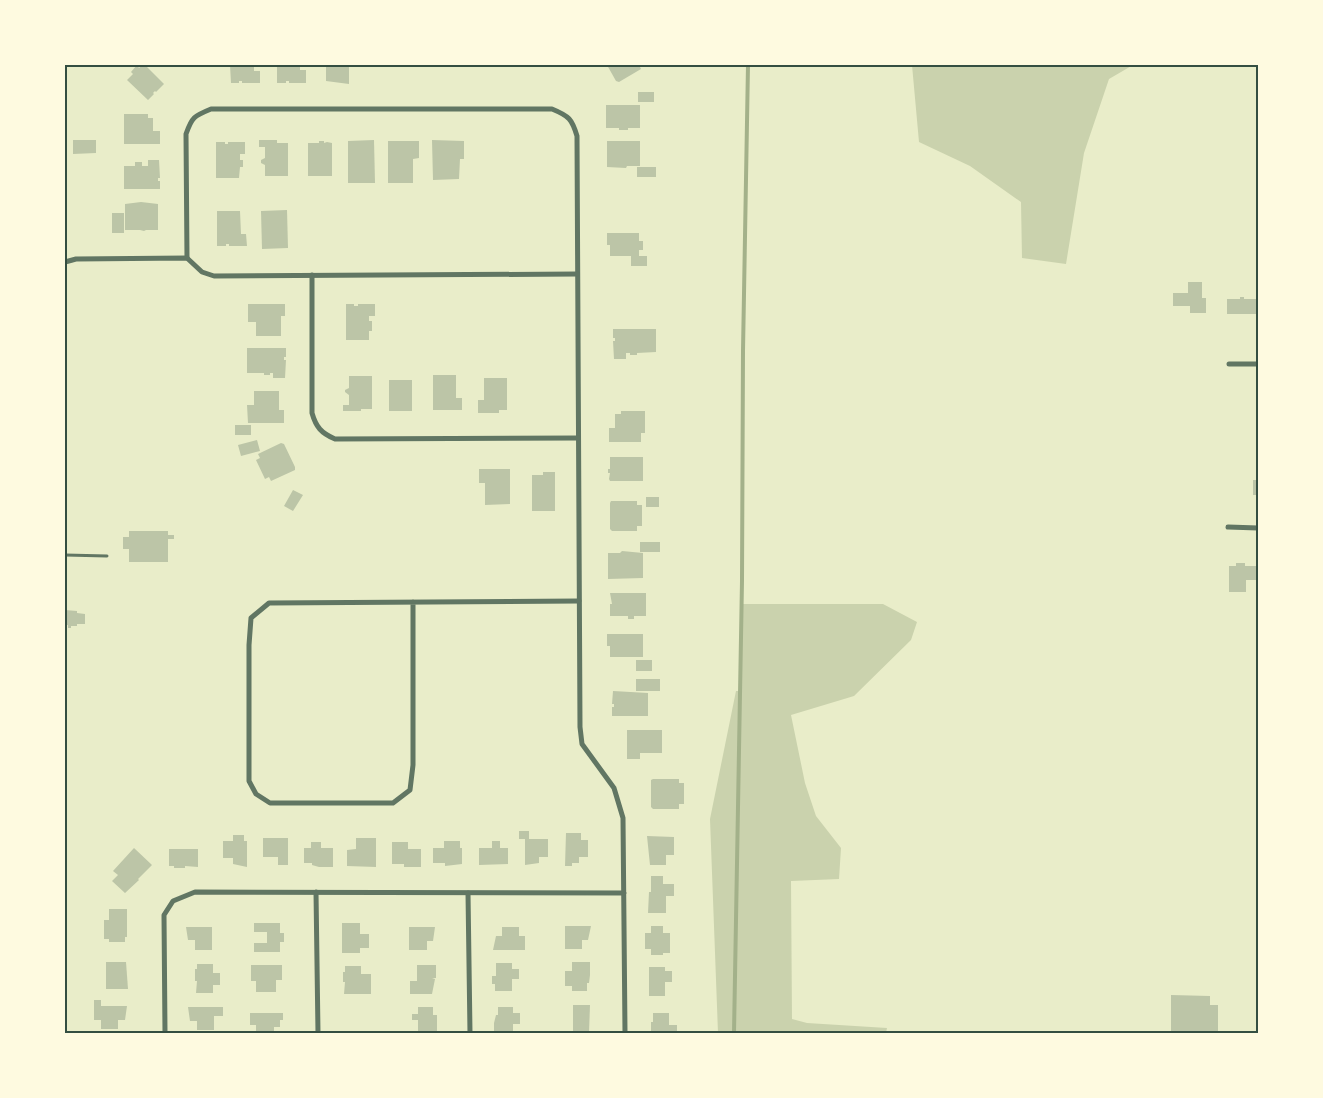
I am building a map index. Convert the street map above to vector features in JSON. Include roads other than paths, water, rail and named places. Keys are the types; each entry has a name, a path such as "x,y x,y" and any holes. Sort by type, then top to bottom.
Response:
{"street":[{"path":"187,258 186,134 191,121 199,114 211,110 552,109 566,114 573,124 577,136 580,726 582,744 614,788 623,818 624,1033"},
{"path":"65,262 76,259 187,258 202,272 214,276 577,274"},
{"path":"312,276 312,412 316,427 324,434 335,439 578,438"},
{"path":"1229,364 1258,364"},
{"path":"1228,527 1258,528"},
{"path":"413,602 413,765 410,790 393,803 270,803 256,794 249,781 249,644 251,618 269,603 413,602 579,601"},
{"path":"165,1033 164,915 173,901 194,892 624,893"},
{"path":"316,892 318,1033"},
{"path":"468,893 470,1033"}],"lane":[{"path":"65,555 108,556"}],"waterway":[{"path":"734,1033 748,65"}]}
